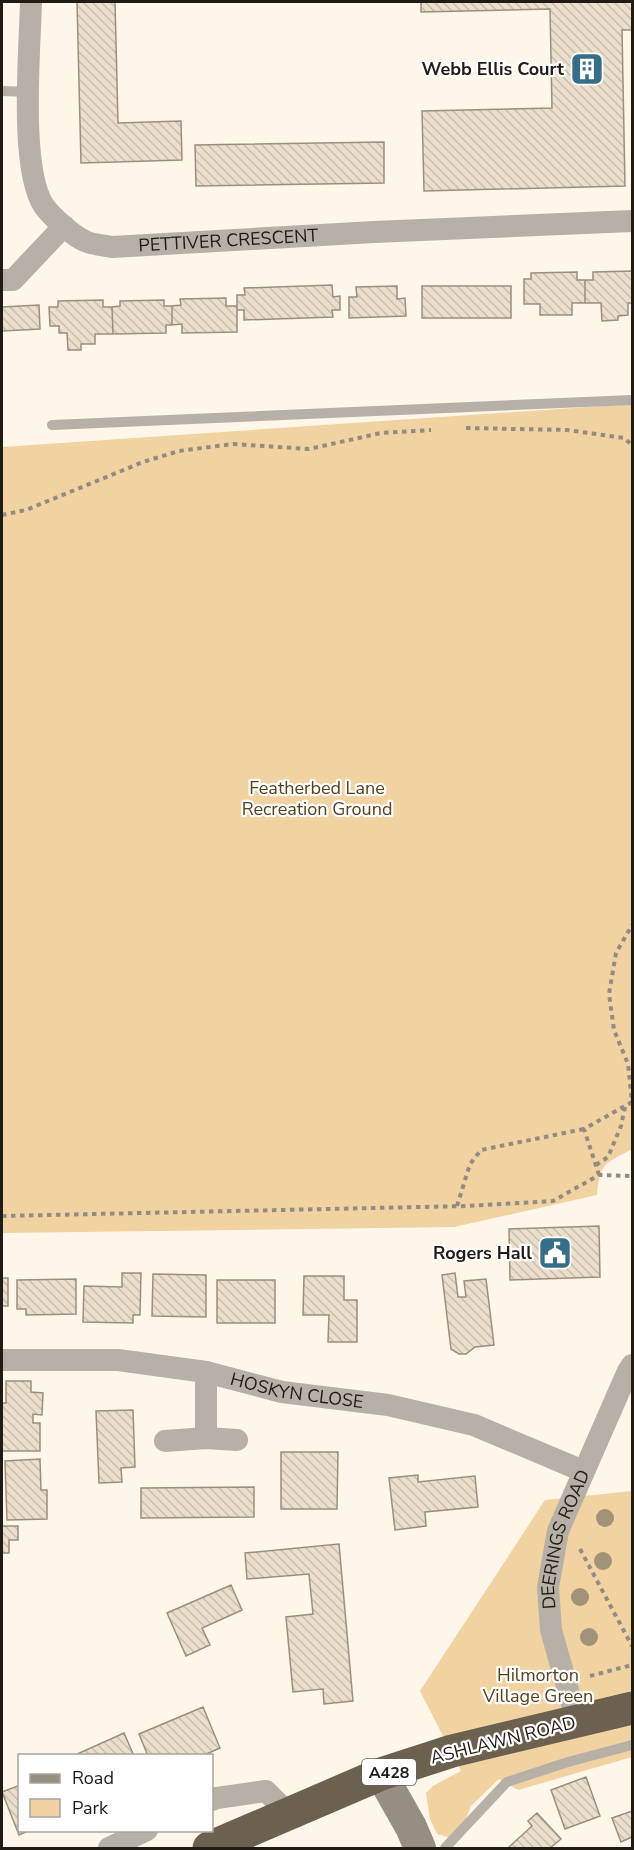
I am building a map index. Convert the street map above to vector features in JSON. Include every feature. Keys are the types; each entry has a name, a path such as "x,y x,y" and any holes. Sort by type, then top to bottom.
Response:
{"highway":[{"name":"ASHLAWN ROAD","path":"209,1848 381,1774 452,1751 633,1708"}],"street":[{"name":"PETTIVER CRESCENT","path":"31,2 28,130 35,182 43,205 64,226 85,241 112,247 374,232 633,221"},
{"path":"2,280 13,280 64,226"},
{"name":"HOSKYN CLOSE","path":"2,1360 118,1360 206,1372 282,1392 388,1405 474,1425 583,1471"},
{"name":"DEERINGS ROAD","path":"577,1722 551,1630 548,1587 558,1531 628,1371 633,1365"},
{"path":"206,1372 206,1438"},
{"path":"165,1441 206,1438 237,1440"},
{"path":"381,1774 411,1827 420,1848"},
{"path":"213,1799 266,1791 288,1813"},
{"path":"109,1848 143,1832"}],"lane":[{"path":"2,91 29,92"},
{"path":"52,425 633,400"},
{"path":"445,1848 507,1782 568,1762 633,1745"}],"path":[{"path":"461,428 567,430 624,438 633,445"},
{"path":"2,515 26,510 143,462 179,451 233,444 309,449 381,433 438,429"},
{"path":"457,1206 470,1164 481,1150 584,1129 632,1102 628,1064 614,1030 609,994 616,953 633,925"},
{"path":"596,1165 608,1157 621,1126 626,1106"},
{"path":"584,1129 599,1175"},
{"path":"2,1216 457,1206 554,1201 599,1175 633,1176"},
{"path":"574,1543 581,1550 633,1646"},
{"path":"580,1671 589,1676 633,1665"}],"green space":[{"name":"Featherbed Lane Recreation Ground","path":"632,404 632,1149 610,1161 602,1170 597,1195 454,1227 2,1233 2,447"},
{"name":"Hilmorton Village Green","path":"632,1491 632,1757 518,1790 499,1779 471,1806 465,1821 450,1838 437,1834 430,1819 426,1793 433,1786 461,1771 420,1691 545,1500"}],"building":[{"path":"77,2 115,2 118,123 181,121 182,160 81,163"},
{"name":"Webb Ellis Court","path":"421,2 632,2 632,30 622,30 625,186 424,191 422,111 552,108 550,9 421,12"},
{"path":"384,142 384,183 196,186 195,145"},
{"path":"632,271 632,303 628,303 628,315 618,316 618,320 602,321 601,303 585,303 585,280 593,280 593,272"},
{"path":"577,272 577,280 585,280 585,303 572,303 572,315 540,315 540,304 524,304 524,279 531,279 531,273"},
{"path":"332,285 333,297 340,296 340,310 332,310 333,317 244,320 244,310 237,310 237,295 245,295 244,288"},
{"path":"397,286 397,299 405,298 406,316 349,318 349,297 357,297 356,287"},
{"path":"422,286 511,286 511,318 422,318"},
{"path":"226,298 226,306 237,306 237,332 182,333 182,324 172,325 172,306 181,305 180,299"},
{"path":"103,300 103,307 112,307 113,334 95,334 95,344 81,344 81,350 68,350 67,333 59,333 59,326 50,326 49,307 58,307 58,301"},
{"path":"164,300 164,306 172,306 172,325 166,325 166,333 113,334 112,307 120,306 120,301"},
{"path":"39,305 40,329 2,331 2,307"},
{"name":"Rogers Hall","path":"599,1226 600,1277 510,1280 509,1229"},
{"path":"122,1273 141,1273 140,1315 133,1315 133,1323 83,1322 84,1286 122,1287"},
{"path":"455,1273 458,1297 466,1297 464,1281 486,1279 494,1345 475,1347 466,1354 459,1354 451,1349 442,1275"},
{"path":"153,1274 206,1275 206,1317 152,1316"},
{"path":"304,1276 344,1276 344,1300 357,1300 357,1342 328,1342 329,1315 303,1315"},
{"path":"2,1278 8,1278 8,1306 2,1306"},
{"path":"76,1279 76,1314 26,1315 26,1309 17,1309 17,1280"},
{"path":"217,1280 275,1280 275,1323 217,1323"},
{"path":"6,1381 31,1381 31,1392 43,1393 42,1415 33,1414 33,1423 40,1423 40,1451 2,1451 2,1403 6,1403"},
{"path":"133,1410 135,1467 121,1468 122,1482 99,1483 96,1411"},
{"path":"281,1452 338,1452 337,1509 281,1509"},
{"path":"40,1459 41,1490 47,1490 47,1519 7,1520 5,1461"},
{"path":"418,1475 418,1482 475,1476 478,1507 425,1512 426,1526 395,1530 389,1478"},
{"path":"254,1487 254,1517 141,1518 141,1488"},
{"path":"2,1526 18,1526 18,1540 9,1540 9,1553 2,1553"},
{"path":"339,1544 353,1701 324,1704 323,1689 293,1692 286,1617 313,1614 309,1574 247,1579 245,1553"},
{"path":"231,1585 242,1610 202,1628 210,1645 186,1656 167,1613"},
{"path":"203,1707 220,1748 206,1754 147,1754 139,1734"},
{"path":"124,1733 133,1754 77,1754"},
{"path":"586,1777 600,1816 565,1829 551,1790"},
{"path":"18,1786 18,1832 26,1832 19,1835 2,1792"},
{"path":"632,1811 632,1837 621,1842 612,1818"},
{"path":"537,1813 561,1839 550,1848 509,1847 532,1826 528,1821"}],"place":[{"name":"Webb Ellis Court","path":"587,69"},
{"name":"Rogers Hall","path":"555,1253"}]}
